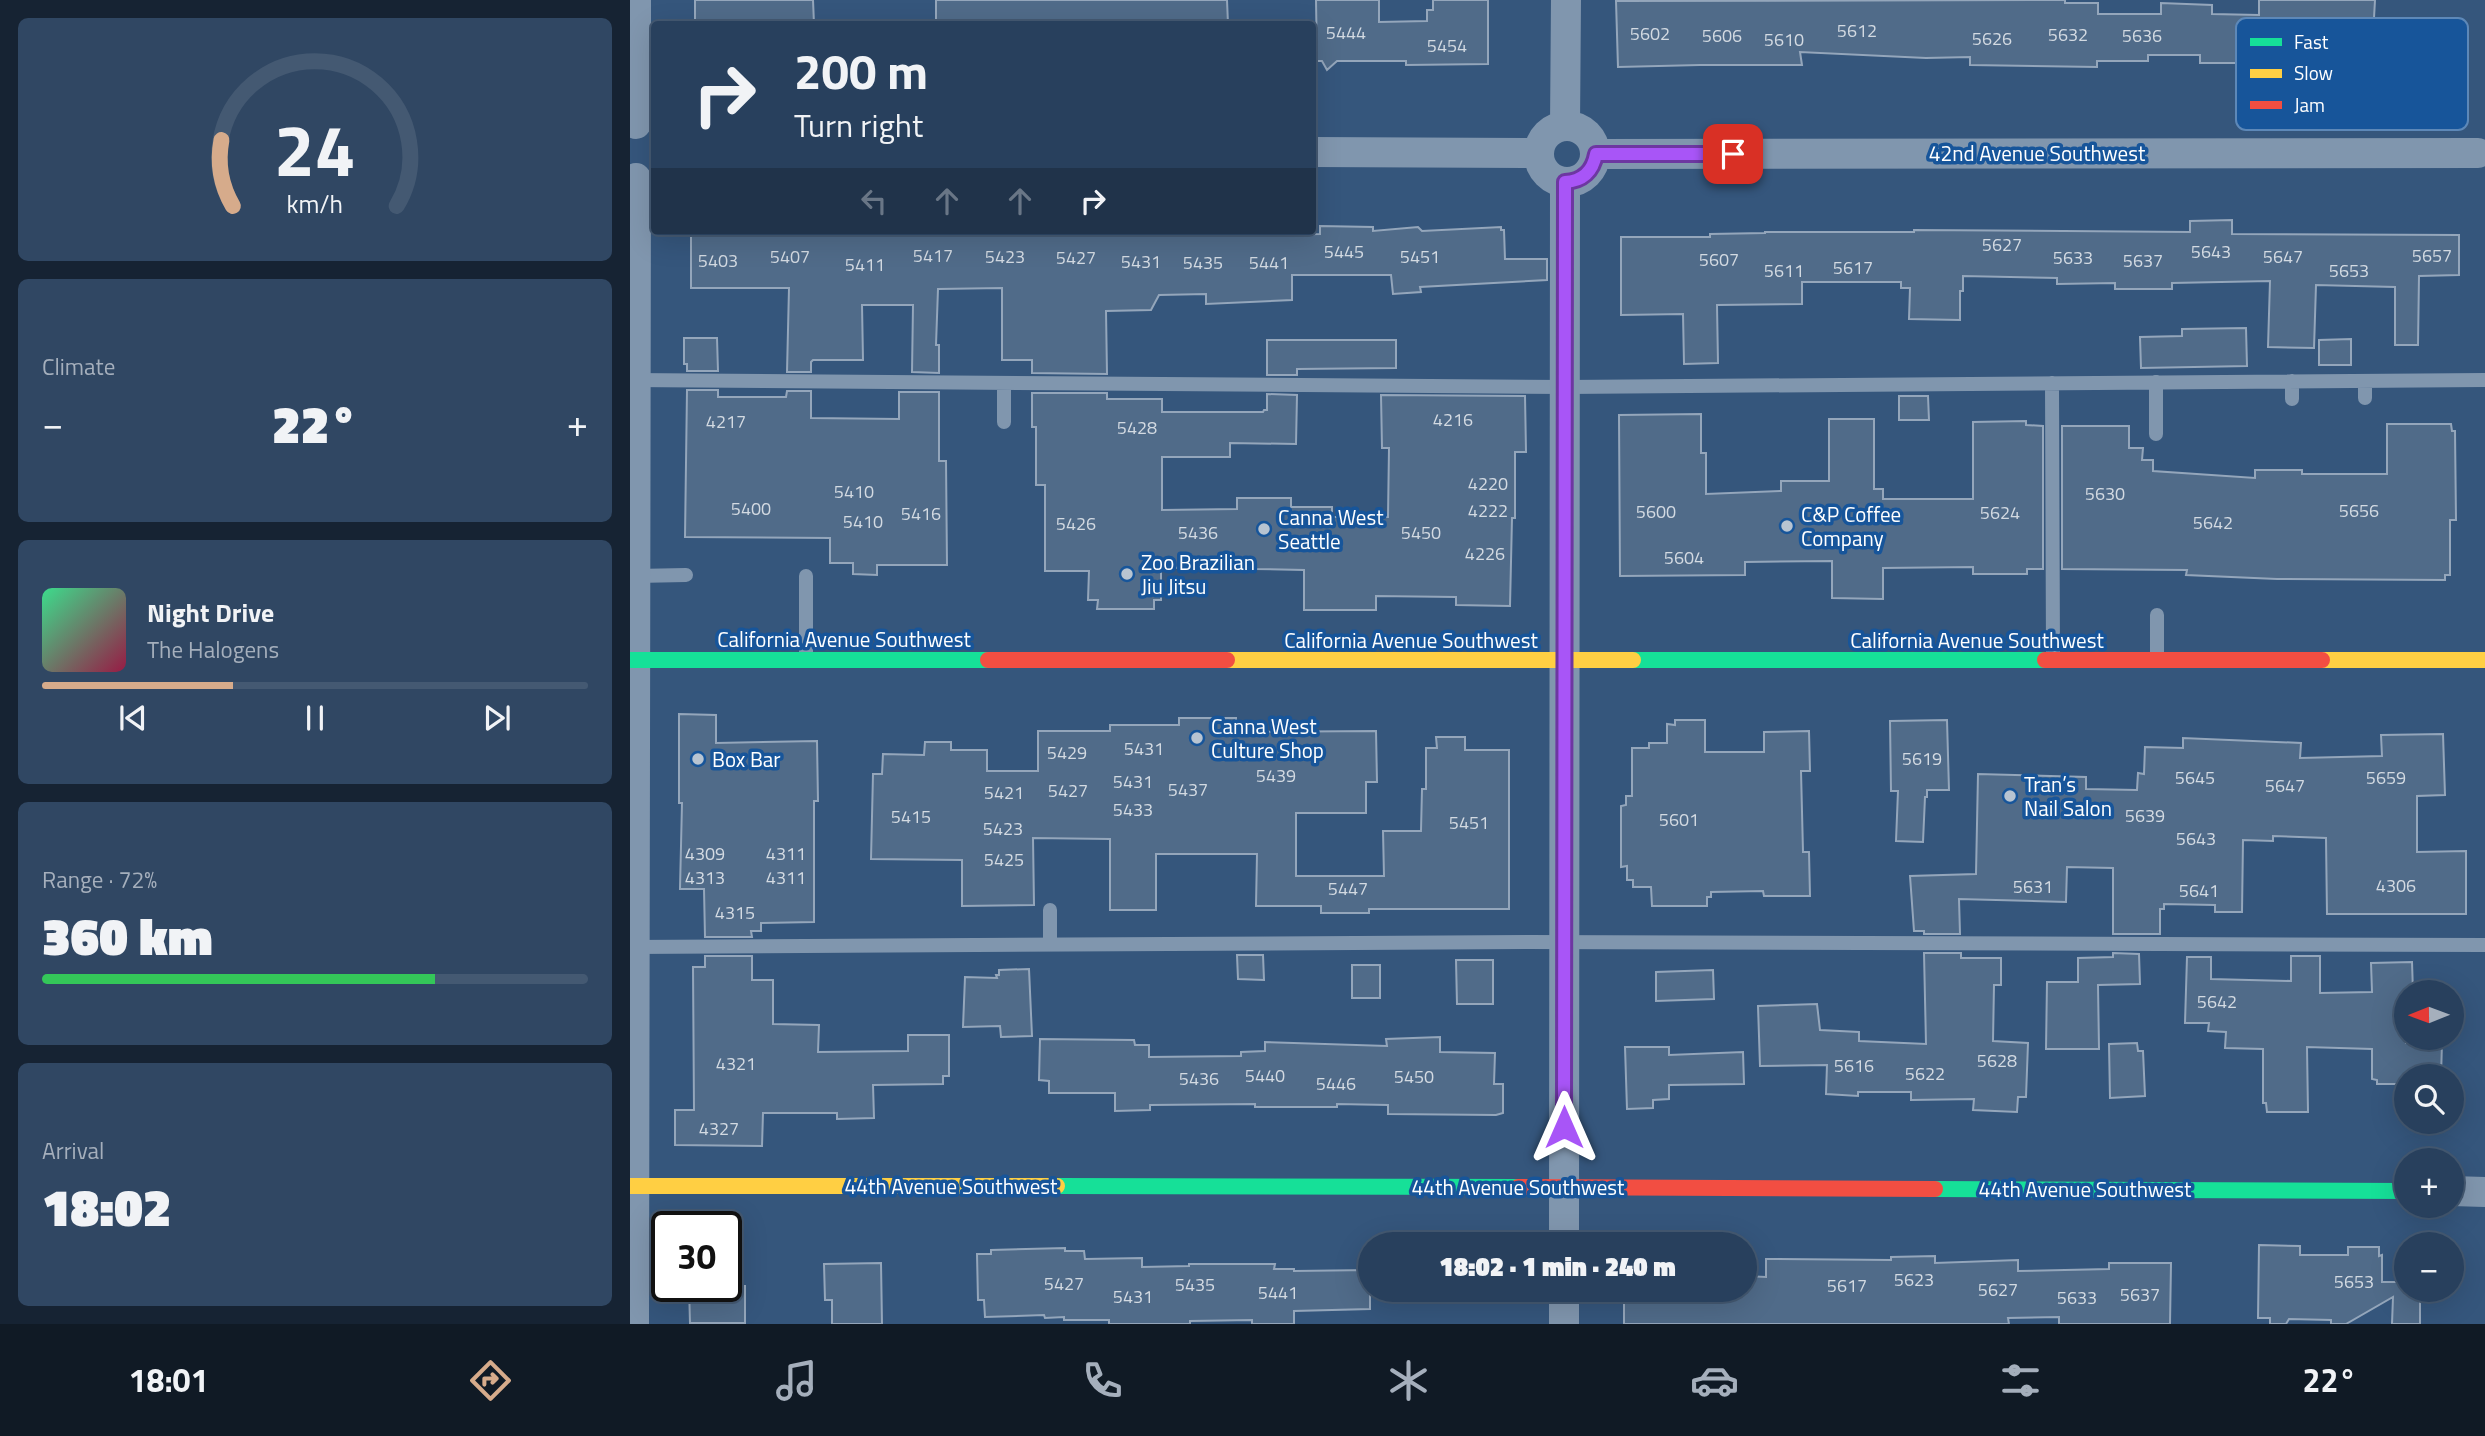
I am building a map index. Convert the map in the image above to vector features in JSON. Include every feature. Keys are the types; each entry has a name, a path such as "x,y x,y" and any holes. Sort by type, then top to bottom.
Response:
{"main road":[{"name":"California Avenue Southwest","path":"633,660 2485,660"},
{"name":"44th Avenue Southwest","path":"632,1186 2394,1191"}],"street":[{"path":"636,0 640,126"},
{"path":"1565,125 1566,0"},
{"path":"1565,125 1581,128 1588,134 1596,154 1584,177 1565,182 1547,174 1542,167 1539,153 1547,134 1554,128 1565,125"},
{"path":"1316,152 1539,153"},
{"name":"42nd Avenue Southwest","path":"1596,154 2483,154"},
{"path":"634,1324 632,947 636,576 633,380 640,176"},
{"path":"1564,1232 1565,182"},
{"path":"2464,1191 2485,1192"},
{"path":"1564,1302 1564,1324"}],"lane":[{"path":"633,380 1566,387 2485,380"},
{"path":"2365,381 2365,398"},
{"path":"2156,382 2156,434"},
{"path":"2292,382 2292,399"},
{"path":"1004,383 1004,422"},
{"path":"2052,383 2053,661"},
{"path":"636,576 686,576"},
{"path":"806,576 806,660"},
{"path":"2157,615 2157,661"},
{"path":"1050,910 1050,943"},
{"path":"632,947 1564,942 2485,945"}],"building":[{"path":"695,0 813,0 814,21 695,21"},
{"path":"936,0 1227,0 1228,21 936,21"},
{"path":"1316,0 1379,0 1379,22 1427,21 1427,10 1433,10 1433,0 1488,0 1488,64 1406,65 1406,61 1337,61 1327,70 1322,61 1317,61"},
{"path":"2065,0 2065,3 2098,3 2098,14 2161,14 2161,3 2212,5 2212,14 2259,15 2259,0 2375,0 2374,18 2236,18 2236,63 2200,63 2200,55 2148,55 2148,61 2097,61 2097,67 1970,65 1970,57 1926,58 1800,52 1802,65 1618,67 1616,1"},
{"path":"2232,220 2232,234 2459,235 2459,275 2419,276 2418,345 2395,345 2395,287 2316,285 2314,348 2268,347 2270,281 2172,283 2172,289 2115,289 2115,283 2057,284 2057,278 1963,276 1960,320 1909,319 1910,288 1901,288 1901,282 1802,282 1802,304 1717,305 1718,363 1684,364 1683,314 1621,315 1621,237 1710,237 1710,234 1765,232 1914,230 2190,232 2190,221"},
{"path":"1320,226 1373,227 1373,231 1418,227 1422,231 1501,227 1501,230 1504,230 1505,259 1547,259 1547,280 1420,287 1421,292 1393,294 1391,275 1292,275 1292,300 1206,304 1206,294 1159,295 1151,310 1106,311 1107,374 1032,373 1032,360 1002,360 1002,288 938,289 936,345 939,345 939,373 912,372 913,305 862,305 863,360 813,360 811,372 787,372 789,288 691,288 691,235 1320,234"},
{"path":"2246,328 2247,366 2141,368 2140,337 2182,336 2182,329"},
{"path":"684,338 717,338 718,371 687,371 687,364 684,364"},
{"path":"2351,339 2351,365 2319,365 2319,340"},
{"path":"1267,340 1396,340 1396,368 1297,369 1297,375 1267,375"},
{"path":"687,390 718,390 718,397 786,397 787,391 811,391 811,418 899,419 899,392 939,392 939,461 946,461 947,565 877,565 877,575 853,574 853,563 830,563 830,538 685,537"},
{"path":"1032,393 1107,393 1107,399 1162,399 1162,412 1263,412 1267,410 1267,394 1297,395 1296,444 1230,443 1230,457 1162,457 1162,510 1237,509 1237,498 1291,498 1291,507 1332,507 1332,517 1388,517 1389,448 1382,448 1381,395 1525,396 1526,452 1515,452 1515,518 1512,518 1510,606 1456,605 1456,597 1376,596 1376,610 1304,610 1304,570 1255,569 1255,566 1161,568 1161,600 1154,600 1154,609 1097,609 1098,600 1088,600 1089,571 1045,571 1045,485 1036,485 1036,427 1032,427"},
{"path":"1899,396 1928,396 1929,420 1899,420"},
{"path":"1701,414 1701,453 1706,453 1706,494 1781,491 1781,481 1829,481 1829,419 1874,419 1874,489 1883,489 1883,499 1973,499 1973,422 2026,421 2026,425 2043,426 2043,569 2027,569 2027,574 1973,574 1973,567 1883,568 1883,599 1832,598 1832,561 1745,562 1745,575 1620,576 1619,415"},
{"path":"2387,424 2451,424 2452,431 2455,431 2456,520 2450,520 2450,575 2445,575 2445,580 2277,579 2186,575 2187,570 2062,569 2062,426 2129,426 2129,448 2143,448 2142,460 2153,460 2153,471 2255,478 2255,470 2302,470 2302,474 2387,474"},
{"path":"679,714 716,715 716,743 817,741 814,922 761,923 761,931 751,931 752,937 705,937 704,889 680,889 682,803 679,803"},
{"path":"1179,718 1236,718 1236,732 1376,731 1377,782 1366,782 1366,813 1296,813 1296,876 1384,876 1383,831 1421,831 1422,789 1426,789 1426,748 1437,748 1436,737 1465,737 1465,750 1509,750 1509,909 1369,909 1369,913 1321,913 1321,906 1256,906 1257,854 1156,854 1156,910 1110,910 1110,839 1033,838 1034,905 962,906 962,860 871,859 873,774 882,774 883,754 924,755 925,742 951,742 951,750 987,750 987,771 1038,771 1038,731 1110,731 1110,725 1179,725"},
{"path":"1675,720 1705,720 1705,752 1764,752 1764,732 1809,731 1810,771 1801,771 1803,852 1809,852 1810,896 1764,896 1763,891 1711,892 1711,897 1707,897 1707,906 1652,906 1651,887 1633,887 1633,880 1627,880 1627,866 1621,867 1621,806 1626,805 1626,796 1632,796 1632,748 1649,748 1649,743 1667,743 1667,724 1675,725"},
{"path":"1947,720 1949,790 1927,790 1923,842 1896,841 1898,791 1891,791 1890,721"},
{"path":"2443,734 2445,795 2417,796 2417,852 2466,851 2466,914 2327,914 2326,838 2273,836 2273,841 2243,840 2242,912 2215,912 2215,905 2164,904 2164,909 2160,909 2160,934 2113,934 2113,868 2067,867 2066,902 1959,899 1960,934 1924,934 1924,931 1914,931 1910,876 1976,874 1978,774 2086,777 2086,789 2137,790 2138,773 2144,774 2145,747 2183,748 2183,738 2301,743 2300,758 2382,756 2381,735"},
{"path":"1924,953 1961,953 1961,958 2001,958 2001,985 1994,985 1993,1041 2028,1043 2026,1097 2018,1097 2017,1112 1973,1110 1974,1099 1911,1100 1911,1092 1858,1092 1858,1096 1826,1094 1827,1065 1760,1066 1758,1006 1817,1004 1820,1030 1859,1032 1859,1041 1926,1044"},
{"path":"2113,953 2139,954 2140,984 2098,985 2099,1049 2046,1049 2047,982 2078,982 2078,958 2113,957"},
{"path":"1237,955 1263,955 1264,980 1238,979"},
{"path":"705,956 752,956 752,980 773,980 773,1024 819,1025 818,1052 908,1051 908,1035 949,1035 949,1076 943,1076 943,1084 873,1085 874,1118 837,1119 837,1113 763,1113 762,1146 675,1145 675,1110 694,1110 693,967 705,967"},
{"path":"2291,956 2320,956 2320,993 2372,992 2371,963 2412,962 2413,980 2394,980 2394,1050 2442,1050 2441,1064 2394,1064 2394,1084 2377,1084 2377,1080 2372,1079 2372,1049 2307,1047 2308,1112 2267,1112 2266,1103 2263,1103 2263,1049 2225,1048 2226,1032 2208,1031 2209,1023 2185,1023 2187,957 2211,957 2211,979 2291,981"},
{"path":"1456,960 1493,960 1493,1004 1457,1004"},
{"path":"1352,965 1380,965 1380,998 1352,998"},
{"path":"1029,969 1032,1036 1001,1037 1000,1026 963,1027 965,977 997,978 999,970"},
{"path":"1713,970 1714,999 1656,1001 1656,972"},
{"path":"1440,1037 1440,1052 1495,1053 1494,1084 1503,1084 1503,1113 1388,1114 1388,1105 1337,1104 1337,1107 1255,1107 1255,1104 1150,1105 1150,1110 1115,1111 1115,1093 1049,1093 1049,1081 1039,1080 1040,1039 1134,1040 1135,1045 1149,1045 1149,1057 1241,1056 1241,1052 1265,1051 1265,1042 1387,1046 1386,1039"},
{"path":"2137,1043 2138,1051 2143,1051 2145,1096 2110,1098 2109,1044"},
{"path":"1625,1047 1669,1047 1669,1055 1743,1052 1744,1084 1669,1085 1669,1099 1653,1100 1653,1108 1627,1109"},
{"path":"2259,1245 2300,1246 2300,1255 2348,1255 2348,1247 2379,1247 2379,1256 2382,1255 2382,1282 2394,1282 2394,1302 2420,1302 2420,1324 2392,1324 2393,1297 2346,1324 2331,1324 2331,1320 2289,1319 2286,1324 2270,1324 2270,1318 2258,1318"},
{"path":"1065,1248 1065,1251 1084,1251 1085,1259 1142,1258 1142,1267 1275,1264 1274,1269 1294,1271 1358,1270 1358,1302 1370,1302 1370,1309 1294,1311 1294,1324 1252,1324 1252,1320 1190,1321 1190,1324 1109,1324 1109,1320 1064,1320 1064,1317 1045,1318 1044,1315 985,1317 984,1300 978,1300 977,1254 991,1254 991,1250"},
{"path":"1935,1256 1935,1263 2018,1260 2018,1271 2109,1269 2109,1263 2171,1263 2170,1324 2059,1324 2059,1317 2008,1318 2009,1324 1624,1324 1624,1302 1757,1302 1757,1277 1766,1277 1766,1259 1891,1260 1891,1257"},
{"path":"881,1263 882,1324 832,1324 832,1300 825,1300 824,1264"},
{"path":"742,1286 745,1286 745,1323 690,1323 689,1302 742,1302"}],"traffic: fast":[{"path":"630,660 988,660"},
{"path":"1633,660 2045,660"},
{"path":"1057,1186 1518,1187"},
{"path":"1935,1189 2394,1191"}],"traffic: slow":[{"path":"1227,660 1633,660"},
{"path":"2322,660 2485,660"},
{"path":"630,1186 1057,1186"}],"traffic: jam":[{"path":"988,660 1227,660"},
{"path":"2045,660 2322,660"},
{"path":"1518,1187 1935,1189"}],"place":[{"name":"C&P Coffee Company","path":"1787,526"},
{"name":"Canna West Seattle","path":"1264,529"},
{"name":"Zoo Brazilian Jiu Jitsu","path":"1127,574"},
{"name":"Canna West Culture Shop","path":"1197,738"},
{"name":"Box Bar","path":"698,759"},
{"name":"Tran’s Nail Salon","path":"2010,796"}],"route":[{"path":"1564,1127 1565,182 1584,177 1595,161 1596,154 1733,154"}]}
